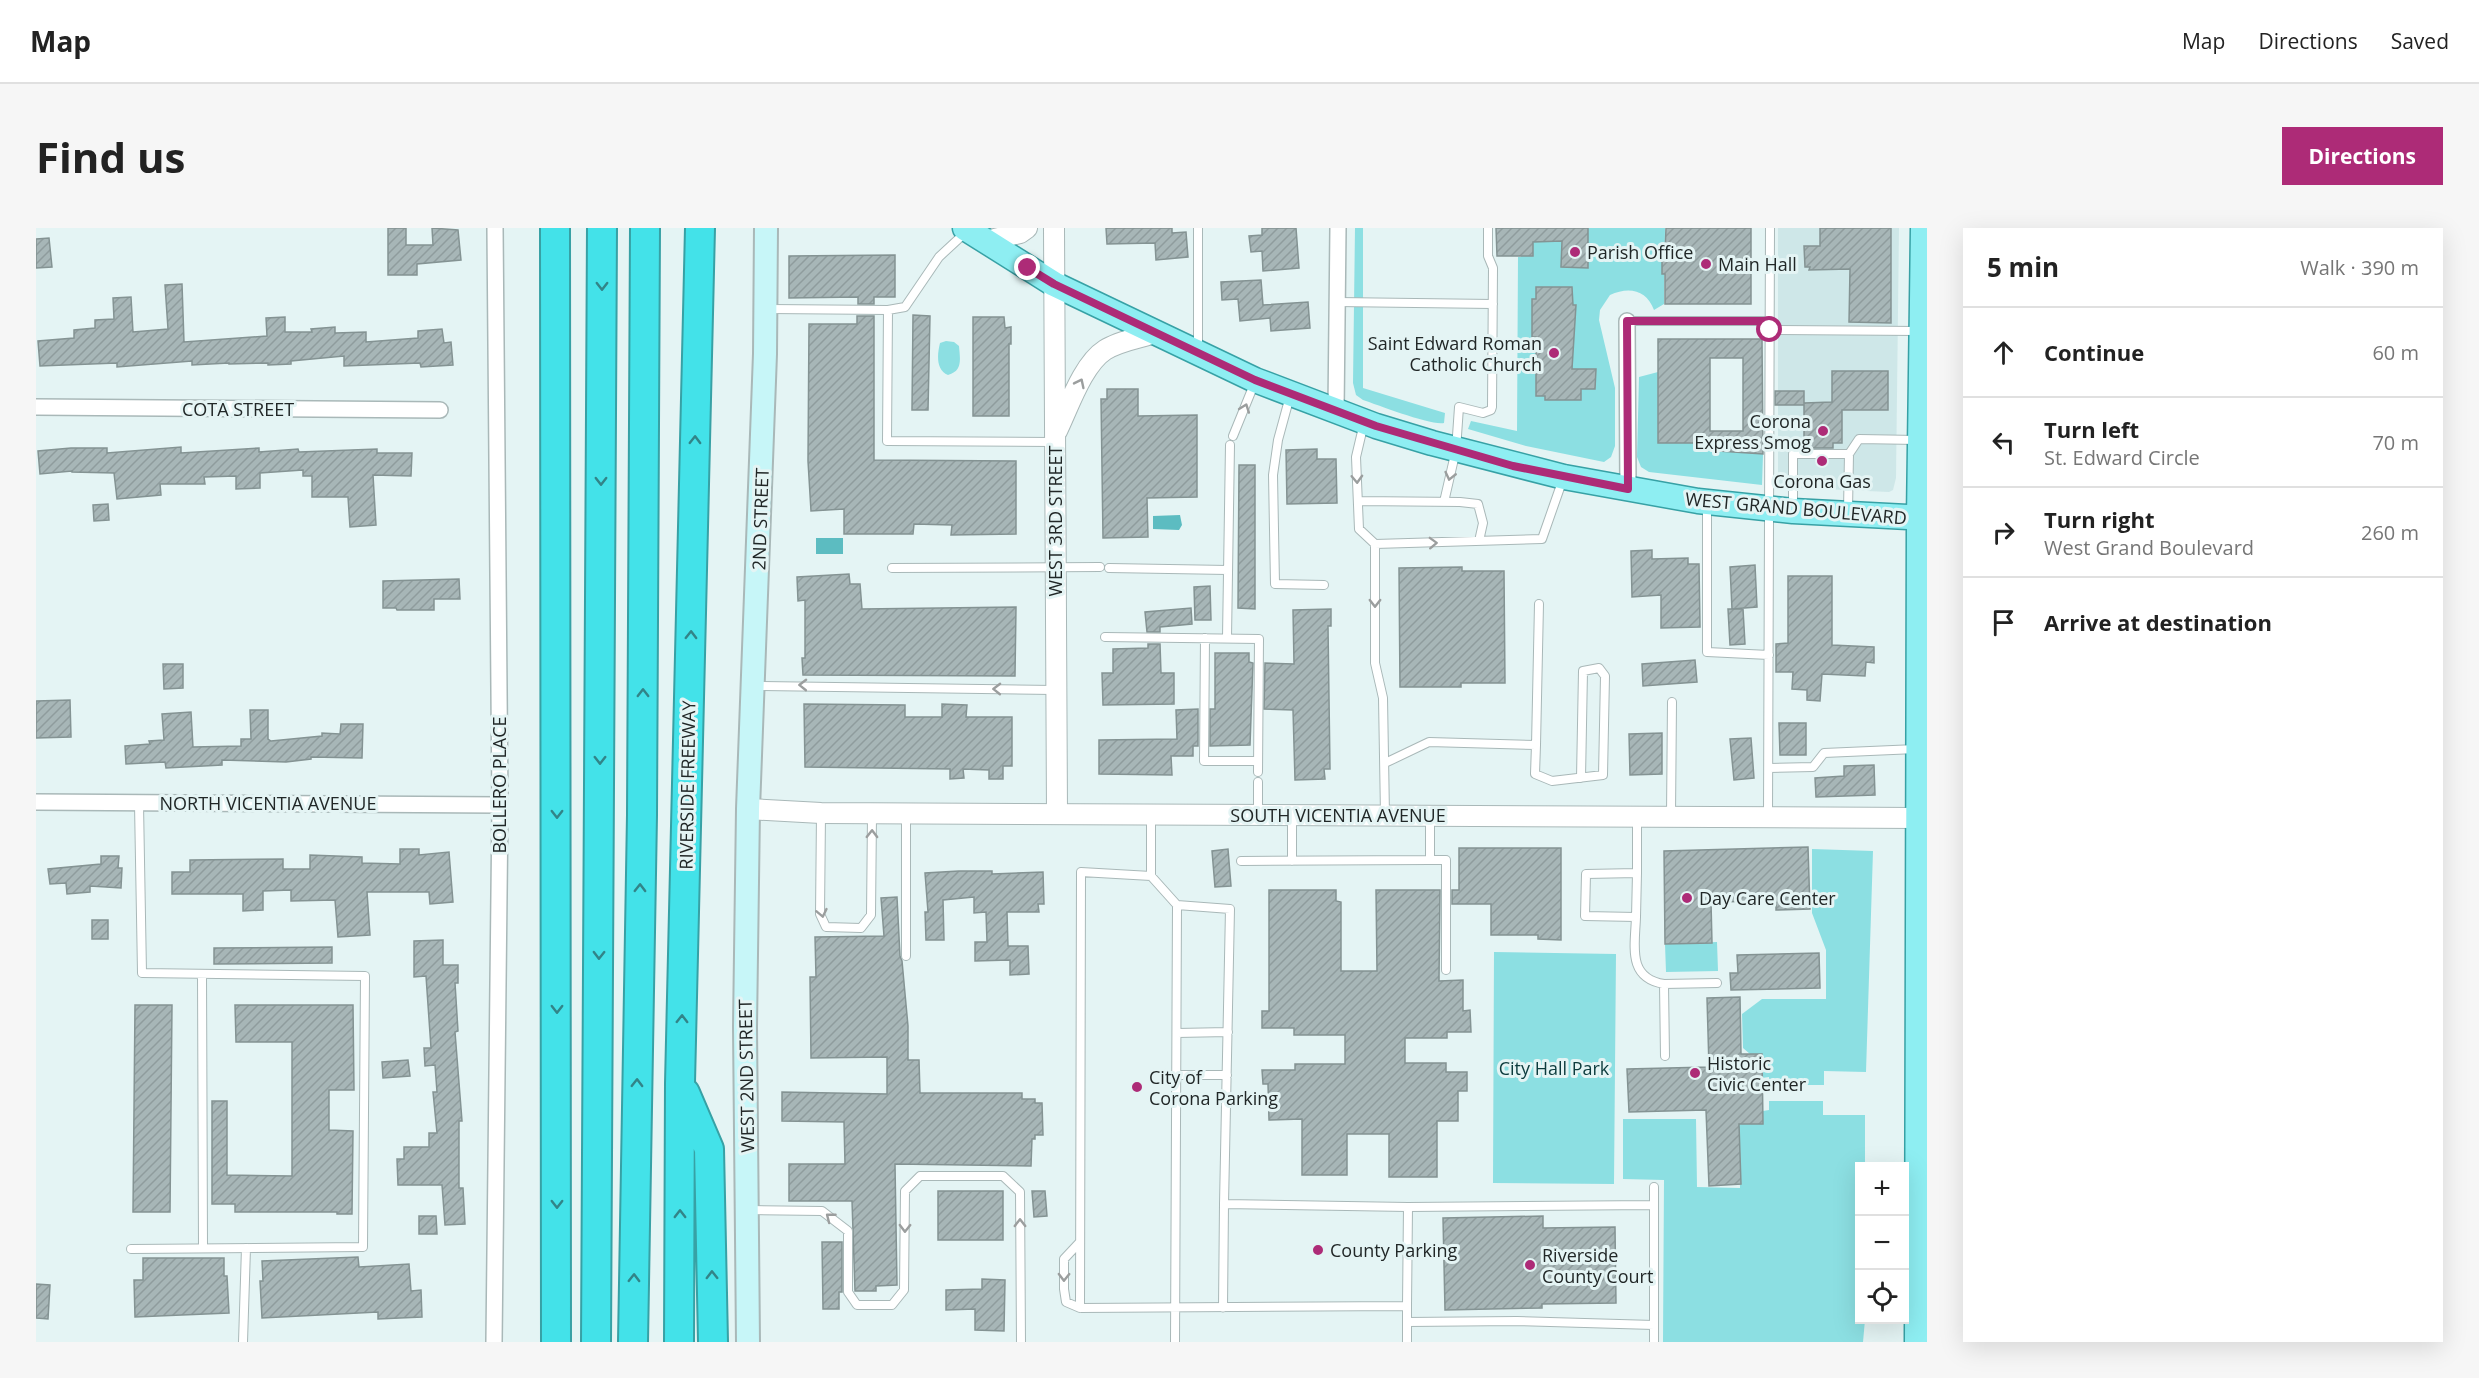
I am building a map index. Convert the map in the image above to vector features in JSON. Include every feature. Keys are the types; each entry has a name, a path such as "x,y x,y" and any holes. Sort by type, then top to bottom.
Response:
{"highway":[{"path":"536,228 557,735"},
{"path":"555,228 556,1338"},
{"path":"596,1339 602,228"},
{"path":"633,1339 642,804 645,228"},
{"name":"RIVERSIDE FREEWAY","path":"679,1339 681,1083 700,228"},
{"path":"681,1083 709,1149 713,1338"}],"main road":[{"name":"2ND STREET","path":"748,809 754,686 766,228"},
{"path":"1917,1342 1922,1290 1923,818 1919,748 1923,693 1921,440 1925,330 1923,228"},
{"name":"WEST GRAND BOULEVARD","path":"973,233 1054,284 1255,380 1365,422 1456,450 1564,477 1707,502 1781,510 1923,518"},
{"name":"WEST 2ND STREET","path":"748,809 745,1027 748,1342"}],"street":[{"name":"BOLLERO PLACE","path":"494,1342 500,805 495,228"},
{"path":"973,233 1020,233 1027,228"},
{"name":"WEST 3RD STREET","path":"1054,228 1057,814"},
{"path":"1336,411 1338,228"},
{"path":"1627,321 1628,489"},
{"path":"1055,439 1088,368 1097,356 1108,348 1155,333"},
{"name":"COTA STREET","path":"36,407 440,410"},
{"name":"NORTH VICENTIA AVENUE","path":"36,802 500,805"},
{"name":"SOUTH VICENTIA AVENUE","path":"748,809 820,813 1923,818"}],"lane":[{"path":"1198,228 1196,319 1198,353"},
{"path":"1444,502 1456,450 1459,407 1483,413 1491,410 1492,407 1493,268 1488,256 1488,228"},
{"path":"1770,228 1770,326 1781,510"},
{"path":"765,309 888,310 904,307 939,257 973,233"},
{"path":"1337,302 1493,304"},
{"path":"888,310 887,441 1055,439"},
{"path":"1627,321 1925,330"},
{"path":"1233,436 1255,380"},
{"path":"1291,395 1278,440 1273,475 1275,584 1324,585"},
{"path":"1365,422 1356,457 1359,529 1375,544 1542,539 1564,477"},
{"path":"1848,514 1848,454 1860,439 1921,440"},
{"path":"1227,638 1230,445"},
{"path":"1768,817 1769,655 1781,510 1793,454 1848,454"},
{"path":"1358,501 1478,504 1483,522 1479,542"},
{"path":"1707,502 1707,652 1769,655"},
{"path":"1375,544 1375,663 1383,698 1382,750 1385,763 1385,815"},
{"path":"892,568 1100,567"},
{"path":"1109,568 1228,570"},
{"path":"1539,604 1535,774 1552,781 1603,775 1605,676 1599,668 1583,671 1581,777"},
{"path":"1105,637 1259,639 1258,772"},
{"path":"1205,638 1204,761 1258,760"},
{"path":"754,686 1056,690"},
{"path":"1671,816 1672,702"},
{"path":"1385,763 1429,742 1536,745"},
{"path":"1769,768 1813,767 1824,753 1919,748"},
{"path":"1258,782 1258,814"},
{"path":"131,1249 363,1247 366,976 142,973 139,804"},
{"path":"820,813 820,914 826,927 861,928 871,915 872,813"},
{"path":"906,813 906,956"},
{"path":"1150,814 1151,876 1177,905 1175,1342"},
{"path":"1292,815 1292,861"},
{"path":"1430,815 1430,860"},
{"path":"1637,816 1635,957 1638,969 1653,982 1664,984 1717,983"},
{"path":"1241,861 1446,860 1446,970"},
{"path":"1080,1308 1081,872 1151,876"},
{"path":"1635,917 1585,916 1586,874 1637,873"},
{"path":"1177,905 1230,909 1223,1308"},
{"path":"202,974 203,1248"},
{"path":"1664,984 1665,1056"},
{"path":"1177,1033 1228,1032"},
{"path":"1176,1075 1227,1075"},
{"path":"748,1210 822,1211 848,1231 848,1292 852,1299 857,1305 892,1305 904,1290 905,1191 920,1176 1003,1176 1020,1192 1021,1342"},
{"path":"1654,1187 1654,1342"},
{"path":"1224,1204 1408,1207 1654,1205"},
{"path":"1407,1342 1408,1207"},
{"path":"1079,1243 1064,1259 1064,1289 1066,1302 1080,1308 1407,1306"},
{"path":"243,1342 246,1248"},
{"path":"1407,1322 1517,1321 1654,1325"}],"shaded area":[{"path":"1778,228 1899,228 1896,478 1893,490 1889,492 1778,487"},
{"path":"1180,515 1182,525 1179,530 1153,529 1153,516"},
{"path":"816,538 843,538 843,554 816,554"}],"green space":[{"path":"1355,228 1363,228 1363,388 1445,413 1444,423 1405,414 1363,400 1356,395 1353,383"},
{"path":"1546,228 1665,228 1664,304 1654,310 1642,294 1624,291 1610,295 1600,310 1599,320 1615,388 1615,446 1611,457 1604,462 1526,446 1468,429 1471,421 1517,431 1520,242"},
{"path":"954,342 959,346 960,355 960,364 956,371 948,375 941,370 938,357 940,343"},
{"path":"1658,372 1658,443 1709,443 1709,449 1763,454 1762,485 1649,472 1641,467 1637,457 1639,377"},
{"path":"1812,849 1873,851 1866,1072 1824,1071 1824,1085 1769,1085 1769,1077 1762,1078 1750,1054 1743,1048 1742,1014 1762,999 1826,999 1826,950 1812,913"},
{"path":"1717,942 1718,971 1666,972 1665,944"},
{"name":"City Hall Park","path":"1494,952 1616,954 1614,1184 1493,1183"},
{"path":"1769,1101 1823,1101 1823,1115 1865,1115 1865,1162 1855,1162 1855,1324 1865,1324 1863,1342 1663,1342 1664,1180 1623,1179 1623,1119 1696,1119 1697,1187 1740,1188 1739,1124 1763,1124 1763,1111 1769,1110"}],"building":[{"path":"388,228 406,228 406,245 433,245 432,228 458,230 461,260 417,264 417,275 388,275"},
{"path":"1106,228 1172,228 1172,233 1186,232 1188,257 1156,260 1155,243 1107,244"},
{"path":"1262,228 1296,228 1299,268 1263,271 1262,251 1251,252 1249,236 1262,235"},
{"path":"1496,228 1588,228 1588,268 1561,267 1562,241 1533,242 1533,256 1497,256"},
{"name":"Main Hall","path":"1666,228 1751,228 1751,304 1665,304 1662,253 1665,253"},
{"path":"1820,228 1891,228 1891,323 1849,322 1850,269 1809,270 1810,267 1805,267 1804,246 1820,246"},
{"path":"49,238 52,267 36,268 36,239"},
{"path":"895,255 895,297 874,297 874,304 858,304 858,297 789,298 789,256"},
{"path":"1261,280 1263,305 1308,302 1310,328 1271,331 1270,318 1240,321 1238,299 1222,300 1221,282"},
{"path":"182,284 184,342 267,336 266,318 285,317 285,332 312,332 311,329 335,327 335,333 366,332 366,342 418,338 418,331 442,329 444,343 451,342 453,365 421,367 420,363 344,366 344,356 268,365 268,363 229,363 192,365 192,361 117,367 117,363 40,366 38,341 74,338 74,330 95,328 95,320 114,319 113,298 131,297 133,332 168,329 165,285"},
{"name":"Saint Edward Roman Catholic Church","path":"1536,287 1572,287 1573,305 1576,305 1572,369 1596,369 1595,389 1581,389 1581,400 1545,400 1545,396 1536,396 1536,337 1532,337 1532,299 1536,299"},
{"path":"913,315 930,316 928,410 912,410"},
{"path":"857,316 874,316 874,460 1016,461 1016,534 951,535 952,525 914,524 913,534 844,534 844,509 811,511 808,461 809,324 857,324"},
{"path":"973,317 1004,317 1005,328 1011,327 1009,416 973,416"},
{"path":"1658,339 1762,339 1763,454 1709,449 1709,443 1658,443","holes":["1710,358 1743,358 1743,431 1710,431"]},
{"path":"1832,371 1888,371 1888,410 1842,410 1842,443 1833,443 1833,448 1810,448 1810,443 1804,443 1804,405 1775,405 1775,391 1804,391 1804,403 1832,402"},
{"path":"1107,389 1138,389 1138,416 1197,415 1197,497 1147,498 1148,537 1103,538 1101,399 1107,399"},
{"path":"181,447 181,453 259,448 259,452 298,449 299,452 377,449 377,453 412,453 411,476 373,475 376,525 350,527 348,497 312,497 312,476 303,476 303,470 260,473 260,488 236,489 236,476 204,477 205,484 160,484 161,495 117,499 114,473 72,471 40,474 38,451 107,448 107,453"},
{"path":"1317,449 1317,459 1336,459 1337,503 1287,504 1286,450"},
{"path":"1239,465 1255,465 1255,609 1238,608"},
{"path":"108,504 109,520 94,521 93,505"},
{"path":"1652,550 1652,559 1688,558 1688,564 1699,564 1700,627 1661,628 1661,595 1632,597 1631,551"},
{"path":"1755,565 1757,607 1732,609 1730,567"},
{"path":"1462,567 1462,571 1504,571 1505,683 1461,683 1461,687 1400,687 1399,568"},
{"path":"849,574 850,584 860,584 862,609 1016,607 1015,676 803,675 805,600 798,601 797,577"},
{"path":"1788,576 1832,576 1832,645 1874,647 1874,663 1866,662 1865,676 1822,674 1820,701 1807,700 1807,690 1792,689 1793,672 1776,672 1776,644 1788,643"},
{"path":"459,579 460,599 434,599 434,610 383,608 383,581"},
{"path":"1210,586 1211,620 1195,620 1194,587"},
{"path":"1191,608 1192,624 1160,627 1160,632 1147,632 1145,612"},
{"path":"1331,609 1331,626 1328,626 1330,769 1324,769 1325,779 1295,780 1293,710 1264,709 1265,663 1294,664 1293,610"},
{"path":"1728,609 1743,609 1745,644 1730,645"},
{"path":"1148,644 1160,644 1161,673 1174,673 1174,704 1103,705 1102,673 1113,673 1113,649 1148,648"},
{"path":"1215,653 1249,653 1249,662 1253,663 1250,745 1210,746 1210,709 1215,709"},
{"path":"1695,660 1697,682 1643,686 1642,664"},
{"path":"163,664 183,664 183,688 164,689"},
{"path":"70,700 71,737 36,738 36,701"},
{"path":"804,704 905,705 905,717 942,717 942,704 967,705 966,717 1012,717 1012,766 1003,766 1003,779 989,779 989,770 963,769 964,778 950,779 950,769 805,767"},
{"path":"1198,709 1198,746 1193,746 1193,756 1171,756 1172,775 1099,774 1099,740 1177,739 1176,710"},
{"path":"250,710 268,710 268,739 271,741 322,736 322,733 340,734 341,724 363,724 362,758 311,757 311,759 286,762 222,760 222,765 166,768 165,762 126,764 125,746 150,744 149,741 164,740 162,714 191,712 193,747 241,746 241,739 251,739"},
{"path":"1779,723 1806,723 1806,755 1780,755"},
{"path":"1662,733 1662,774 1630,775 1629,734"},
{"path":"1751,738 1754,778 1734,780 1730,739"},
{"path":"1874,765 1875,795 1816,797 1815,778 1844,776 1844,766"},
{"name":"Day Care Center","path":"1808,847 1810,909 1776,910 1776,901 1711,902 1712,943 1665,944 1664,851"},
{"path":"1459,848 1561,848 1561,940 1538,939 1538,935 1491,935 1491,904 1452,904 1452,890 1459,890"},
{"path":"400,849 419,849 419,855 449,852 453,902 430,904 429,892 367,892 370,935 338,937 335,900 291,901 291,890 263,891 263,910 243,911 243,894 172,894 172,872 190,872 190,860 283,859 283,869 310,869 310,855 362,857 362,863 400,864"},
{"path":"1228,849 1231,886 1215,887 1212,851"},
{"path":"101,856 119,856 118,868 122,868 121,888 90,886 90,892 67,894 66,883 50,884 48,869 101,864"},
{"path":"992,871 992,874 1043,872 1044,904 1038,904 1039,912 1007,912 1008,946 1028,946 1029,974 1010,975 1010,960 975,961 975,942 987,942 986,912 974,913 974,897 943,900 944,940 926,940 925,912 928,912 925,873"},
{"path":"1269,890 1336,890 1336,901 1341,902 1341,971 1377,971 1376,890 1440,890 1439,981 1463,980 1463,1011 1470,1010 1471,1032 1447,1032 1447,1038 1405,1038 1405,1063 1446,1063 1446,1072 1467,1072 1467,1091 1458,1091 1458,1121 1437,1121 1437,1177 1389,1177 1389,1134 1347,1134 1347,1175 1302,1175 1302,1119 1269,1120 1268,1084 1263,1084 1262,1070 1295,1070 1295,1064 1345,1064 1345,1035 1294,1035 1294,1028 1262,1028 1262,1011 1269,1011"},
{"path":"897,897 900,956 908,1026 908,1060 919,1060 920,1093 1022,1093 1022,1099 1035,1099 1035,1103 1042,1103 1043,1135 1035,1135 1035,1139 1032,1139 1031,1166 895,1164 897,1285 876,1286 876,1291 855,1291 852,1201 789,1201 789,1164 845,1164 844,1122 782,1121 782,1092 887,1094 887,1057 811,1058 810,977 816,977 815,937 884,936 881,898"},
{"path":"92,920 108,920 108,939 92,939"},
{"path":"443,940 443,965 458,965 458,983 455,983 458,1031 455,1032 462,1121 459,1121 459,1188 463,1188 465,1224 445,1225 442,1185 398,1185 397,1159 404,1159 404,1147 429,1147 429,1133 437,1133 433,1092 437,1092 435,1065 425,1066 424,1048 431,1048 426,976 414,977 414,941"},
{"path":"332,947 332,963 214,964 214,948"},
{"path":"1819,953 1820,988 1731,990 1730,973 1738,973 1737,955"},
{"name":"Historic Civic Center","path":"1740,997 1741,1054 1762,1054 1763,1124 1739,1124 1741,1184 1709,1186 1706,1110 1629,1112 1627,1069 1709,1067 1707,998"},
{"path":"135,1005 172,1005 170,1212 133,1212"},
{"path":"235,1005 353,1005 354,1090 329,1090 329,1130 353,1131 352,1214 235,1212 235,1204 212,1204 212,1101 227,1101 227,1175 292,1176 292,1042 236,1042"},
{"path":"408,1060 410,1076 383,1078 382,1062"},
{"path":"938,1191 1003,1191 1003,1240 938,1240"},
{"path":"1032,1191 1045,1191 1047,1216 1034,1217"},
{"path":"419,1216 436,1216 437,1234 419,1234"},
{"name":"Riverside County Court","path":"1543,1216 1543,1228 1615,1227 1616,1303 1542,1304 1542,1308 1445,1310 1443,1218"},
{"path":"822,1242 842,1242 842,1292 839,1292 839,1309 823,1309"},
{"path":"358,1257 359,1267 409,1264 411,1291 421,1290 422,1317 378,1319 378,1312 262,1318 260,1281 263,1281 262,1261"},
{"path":"143,1258 224,1258 229,1313 135,1317 134,1280 143,1280"},
{"path":"982,1279 1005,1280 1004,1331 975,1330 975,1309 946,1310 946,1290 982,1289"},
{"path":"36,1284 50,1285 48,1319 36,1318"}],"place":[{"name":"Parish Office","path":"1575,252"},
{"name":"Main Hall","path":"1706,264"},
{"name":"Saint Edward Roman Catholic Church","path":"1554,353"},
{"name":"Corona Express Smog","path":"1823,431"},
{"name":"Corona Gas","path":"1822,461"},
{"name":"Day Care Center","path":"1687,898"},
{"name":"Historic Civic Center","path":"1695,1073"},
{"name":"City of Corona Parking","path":"1137,1087"},
{"name":"County Parking","path":"1318,1250"},
{"name":"Riverside County Court","path":"1530,1265"}],"route":[{"path":"1028,268 1054,284 1291,395 1376,426 1482,458 1628,489 1627,321 1770,321 1770,330"}]}
